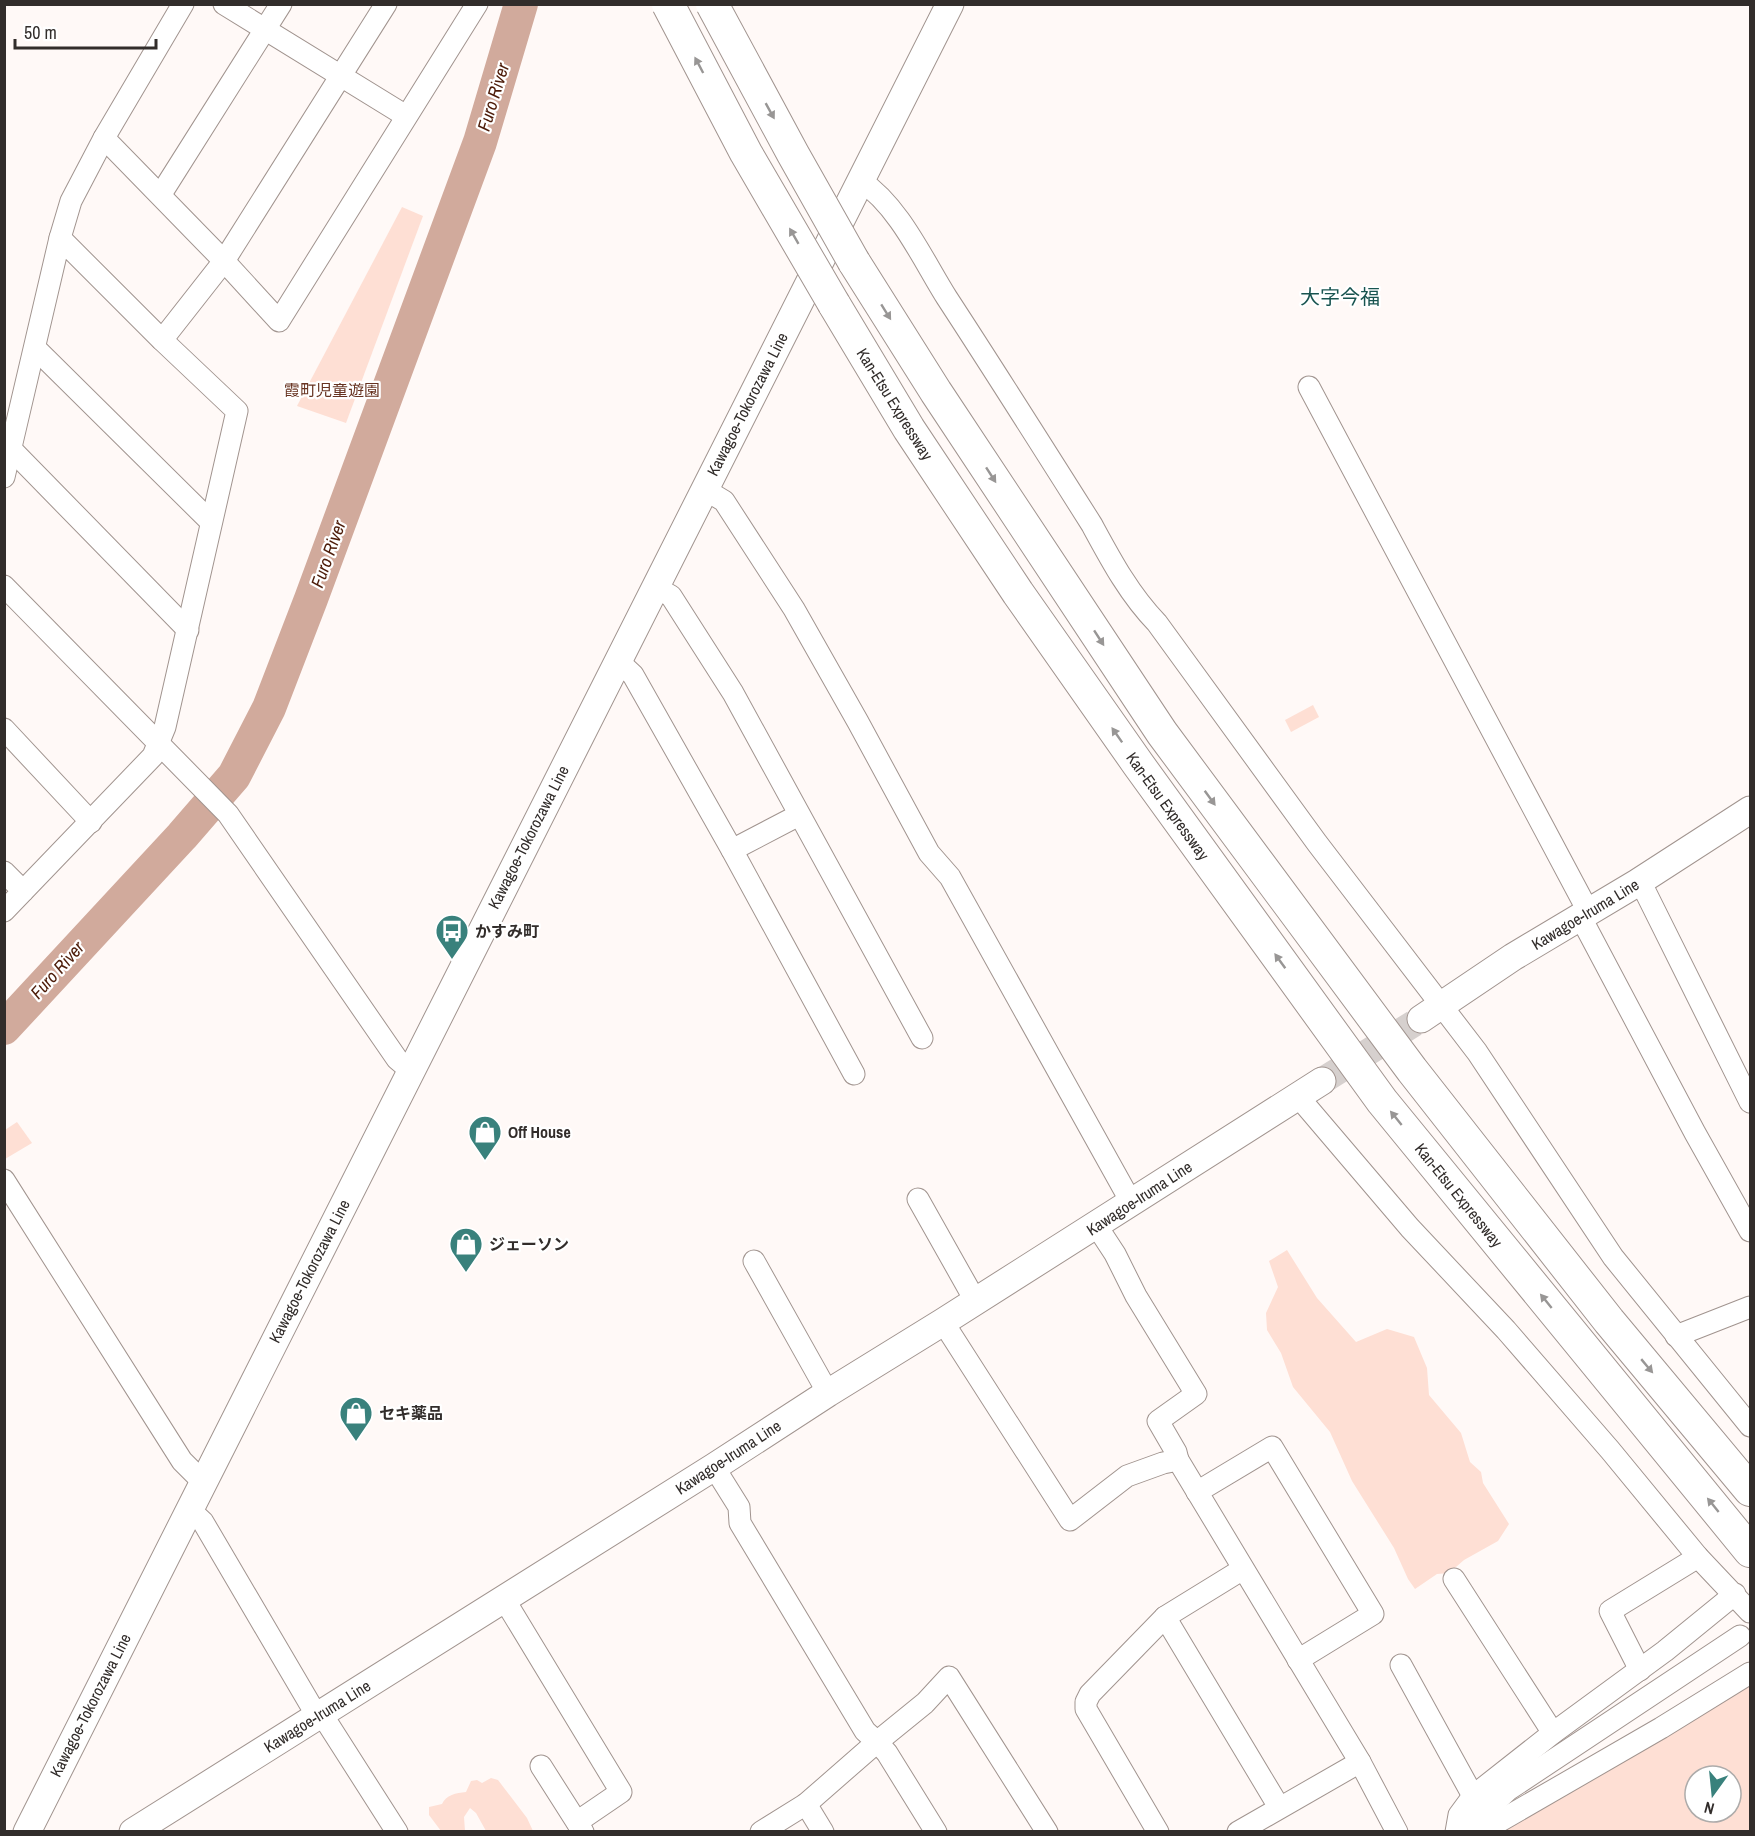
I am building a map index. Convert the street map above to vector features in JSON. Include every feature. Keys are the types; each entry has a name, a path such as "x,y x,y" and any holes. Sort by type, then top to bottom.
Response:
{"highway":[{"name":"Kan-Etsu Expressway","path":"668,4 746,153 834,304 909,429 1018,593 1144,773 1389,1110 1750,1551"},
{"path":"712,4 854,262 936,392 1168,742 1419,1080 1609,1321 1750,1490"}],"main road":[{"name":"Kawagoe-Tokorozawa Line","path":"27,1832 950,4"},
{"name":"Kawagoe-Iruma Line","path":"1432,1013 1513,957 1640,881 1750,810"},
{"name":"Kawagoe-Iruma Line","path":"133,1832 976,1302 1311,1088"}],"street":[{"path":"4,477 60,238 71,201 104,138 183,4"},
{"path":"224,4 406,116"},
{"path":"160,194 281,4"},
{"path":"162,340 224,261 386,4"},
{"path":"104,138 279,321 477,4"},
{"path":"861,181 871,188 907,230 942,290 1092,525 1113,566 1132,594 1157,623 1317,843 1432,1013 1477,1052 1612,1257 1750,1426"},
{"path":"4,911 153,756 160,743 237,411 60,238"},
{"path":"35,348 211,522"},
{"path":"1309,387 1584,913 1695,1133 1750,1232"},
{"path":"12,450 188,630"},
{"path":"704,489 724,501 794,609 929,853 950,877 1131,1202"},
{"path":"4,586 225,810 397,1059 410,1070"},
{"path":"655,587 671,596 733,693 922,1038"},
{"path":"618,661 633,675 732,850 854,1074"},
{"path":"4,729 91,822"},
{"path":"732,850 799,815"},
{"path":"4,872 23,891"},
{"path":"1640,881 1750,1102"},
{"path":"1311,1088 1306,1107 1403,1219 1506,1330 1698,1557 1750,1612"},
{"path":"4,1180 182,1461 203,1482"},
{"path":"918,1198 976,1302"},
{"path":"1096,1225 1115,1254 1159,1336 1196,1394 1158,1421 1176,1452 1178,1460 1360,1762 1397,1832"},
{"path":"754,1261 828,1393"},
{"path":"1676,1336 1750,1307"},
{"path":"943,1322 1070,1520 1127,1476 1178,1460"},
{"path":"1197,1492 1272,1447 1373,1614 1298,1660"},
{"path":"714,1467 739,1507 740,1523 865,1731 887,1753 936,1832"},
{"path":"189,1509 203,1521 319,1715 397,1832"},
{"path":"1640,1670 1610,1611 1698,1557"},
{"path":"1158,1832 1086,1709 1086,1702 1090,1694 1165,1617 1243,1569"},
{"path":"1454,1579 1553,1733"},
{"path":"1456,1832 1459,1815 1473,1796 1553,1733 1640,1670 1735,1594"},
{"path":"504,1599 621,1792 580,1827 541,1766"},
{"path":"1165,1617 1279,1807"},
{"path":"1463,1832 1508,1790 1740,1636"},
{"path":"1401,1665 1473,1796"},
{"path":"1481,1832 1750,1673"},
{"path":"761,1832 806,1804 925,1702 950,1677 1047,1832"},
{"path":"1238,1832 1360,1762"},
{"path":"806,1804 823,1832"}],"green space":[{"name":"霞町児童遊園","path":"402,207 423,216 346,423 297,406"},
{"path":"1313,705 1319,717 1291,732 1285,720"},
{"path":"17,1122 32,1143 5,1159 5,1130"},
{"path":"1287,1250 1317,1298 1356,1342 1387,1329 1414,1337 1427,1368 1429,1395 1461,1433 1470,1462 1481,1472 1483,1483 1509,1524 1498,1541 1464,1560 1449,1573 1437,1574 1415,1589 1394,1548 1352,1481 1330,1432 1293,1387 1281,1353 1267,1330 1266,1313 1278,1287 1269,1261"},
{"path":"1750,1681 1750,1831 1506,1832 1505,1827"},
{"path":"491,1778 498,1780 527,1818 533,1831 486,1831 476,1813 470,1808 464,1817 465,1831 441,1831 429,1815 429,1807 442,1804 452,1795 466,1792 471,1781 477,1780 482,1783"}],"waterway":[{"name":"Furo River","path":"4,1028 182,836 234,776 269,708 480,142 521,4"}],"tunnel":[{"path":"1322,1081 1421,1019"}],"place":[{"name":"かすみ町","path":"452,960"},
{"name":"Off House","path":"485,1161"},
{"name":"ジェーソン","path":"466,1273"},
{"name":"セキ薬品","path":"356,1442"}],"district":[{"name":"大字今福","path":"1340,296"}]}
